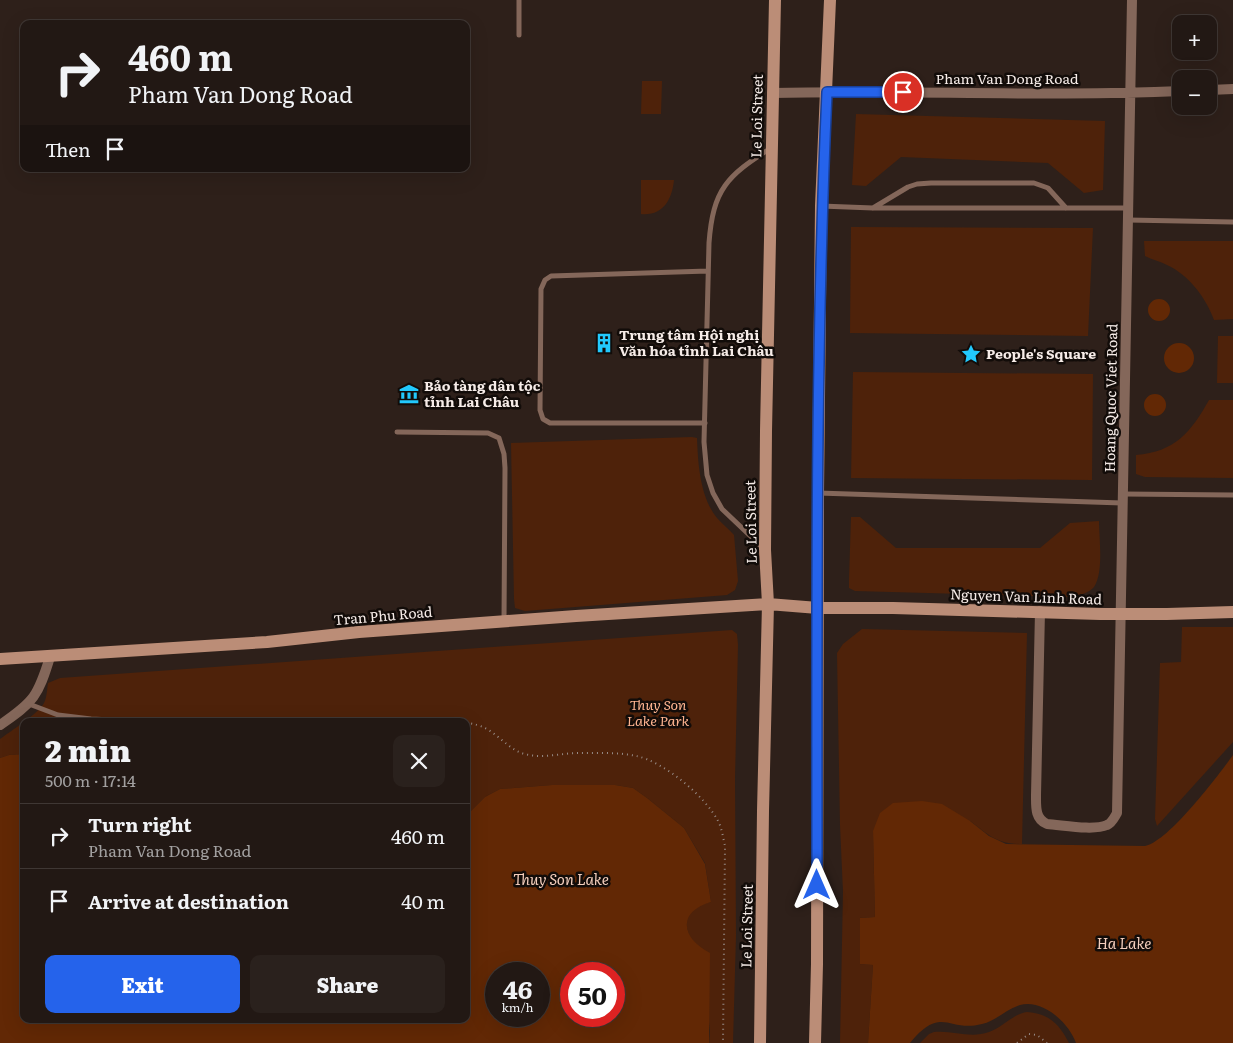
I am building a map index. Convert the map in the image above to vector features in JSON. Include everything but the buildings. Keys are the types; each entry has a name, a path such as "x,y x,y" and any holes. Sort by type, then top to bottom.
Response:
{"main road":[{"name":"Le Loi Street","path":"760,1043 768,604 765,550 766,422 775,0"},
{"path":"815,1043 817,964 818,493 822,206 830,0"},
{"name":"Tran Phu Road","path":"0,659 267,642 429,627 768,604"},
{"name":"Nguyen Van Linh Road","path":"768,604 818,608 1120,614 1233,612"}],"street":[{"name":"Hoang Quoc Viet Road","path":"1040,612 1036,795 1038,817 1042,822 1048,824 1085,827 1107,825 1113,821 1117,813 1132,0"},
{"path":"1217,90 1233,89"},
{"name":"Pham Van Dong Road","path":"772,93 1172,91"},
{"path":"0,726 29,704 42,683 50,657"}],"lane":[{"path":"519,0 519,35"},
{"path":"765,550 730,518 716,501 707,476 704,442 711,222 723,187 733,174 771,148"},
{"path":"873,208 908,187 917,184 978,183 1041,184 1054,193 1066,208"},
{"path":"822,206 873,208 1128,208"},
{"path":"1128,220 1233,222"},
{"path":"705,423 550,423 542,419 540,410 541,289 545,280 551,276 708,271"},
{"path":"398,432 488,432 499,438 504,454 505,468 504,622"},
{"path":"818,493 1122,498 1233,496"},
{"path":"29,704 58,714 84,718"}],"path":[{"path":"470,724 484,726 511,748 522,754 532,756 577,753 621,753 638,756 655,763 694,790 707,803 719,822 725,846 723,1043"},
{"path":"1017,1043 1029,1034 1037,1035 1046,1043"}],"green space":[{"path":"642,81 662,81 661,114 641,114"},
{"path":"856,114 1105,121 1103,190 1084,193 1048,163 901,157 866,186 852,185"},
{"path":"641,180 674,180 671,194 661,209 649,214 641,214"},
{"path":"851,227 1093,228 1088,336 850,333"},
{"path":"1144,241 1233,241 1233,319 1214,320 1196,288 1189,281 1175,269 1145,256"},
{"path":"1218,336 1233,336 1233,383 1217,383"},
{"path":"853,372 1093,374 1092,480 851,478"},
{"path":"1209,400 1233,400 1233,478 1145,477 1136,474 1136,455 1161,450 1171,445 1188,431"},
{"path":"697,438 701,480 711,510 734,535 738,581 735,590 727,595 525,611 515,608 511,443"},
{"path":"851,517 860,517 896,548 1040,548 1070,523 1099,521 1099,573 1092,589 1084,594 1073,597 855,591 849,588"},
{"path":"1182,627 1233,627 1233,742 1157,826 1155,819 1160,663 1181,662"},
{"path":"862,629 1027,633 1022,844 1000,841 970,821 873,831 875,917 860,918 860,964 873,965 868,1043 840,1043 843,892 837,653 843,644"},
{"name":"Thuy Son Lake Park","path":"732,630 737,634 738,645 735,779 736,936 733,1043 709,1043 710,1031 701,949 692,939 687,928 687,922 689,916 700,905 711,902 705,863 684,828 633,788 615,785 552,785 500,789 485,797 470,812 470,718 29,718 44,703 48,683 60,678"},
{"path":"20,725 20,754 0,758 0,739"},
{"path":"1027,1012 1042,1015 1053,1021 1069,1043 920,1043 929,1034 934,1032 975,1035 989,1032 1017,1015"}],"water":[{"path":"1159,299 1167,302 1170,310 1167,318 1159,321 1151,318 1148,310 1151,302"},
{"path":"1179,343 1190,347 1194,358 1190,369 1179,373 1168,369 1164,358 1168,347"},
{"path":"1155,394 1163,397 1166,405 1163,413 1155,416 1147,413 1144,405 1147,397"},
{"name":"Thuy Son Lake","path":"20,754 20,1023 470,1023 470,812 485,797 500,789 552,785 615,785 633,788 684,828 705,864 711,902 700,906 692,912 687,926 693,941 710,953 709,1043 0,1043 0,758 9,755"},
{"name":"Ha Lake","path":"1233,755 1233,1043 1076,1043 1068,1028 1054,1014 1046,1009 1029,1004 1015,1007 982,1024 970,1026 938,1022 921,1031 910,1043 868,1043 873,965 860,964 860,918 875,917 873,831 880,813 893,803 922,801 942,804 970,821 989,836 1006,844 1145,846 1155,842 1179,821 1205,792"}],"place":[{"name":"Trung tâm Hội nghị Văn hóa tỉnh Lai Châu","path":"604,343"},
{"name":"People's Square","path":"971,354"},
{"name":"Bảo tàng dân tộc tỉnh Lai Châu","path":"409,394"}],"route":[{"path":"817,885 818,493 822,206 827,92 903,92"}]}
